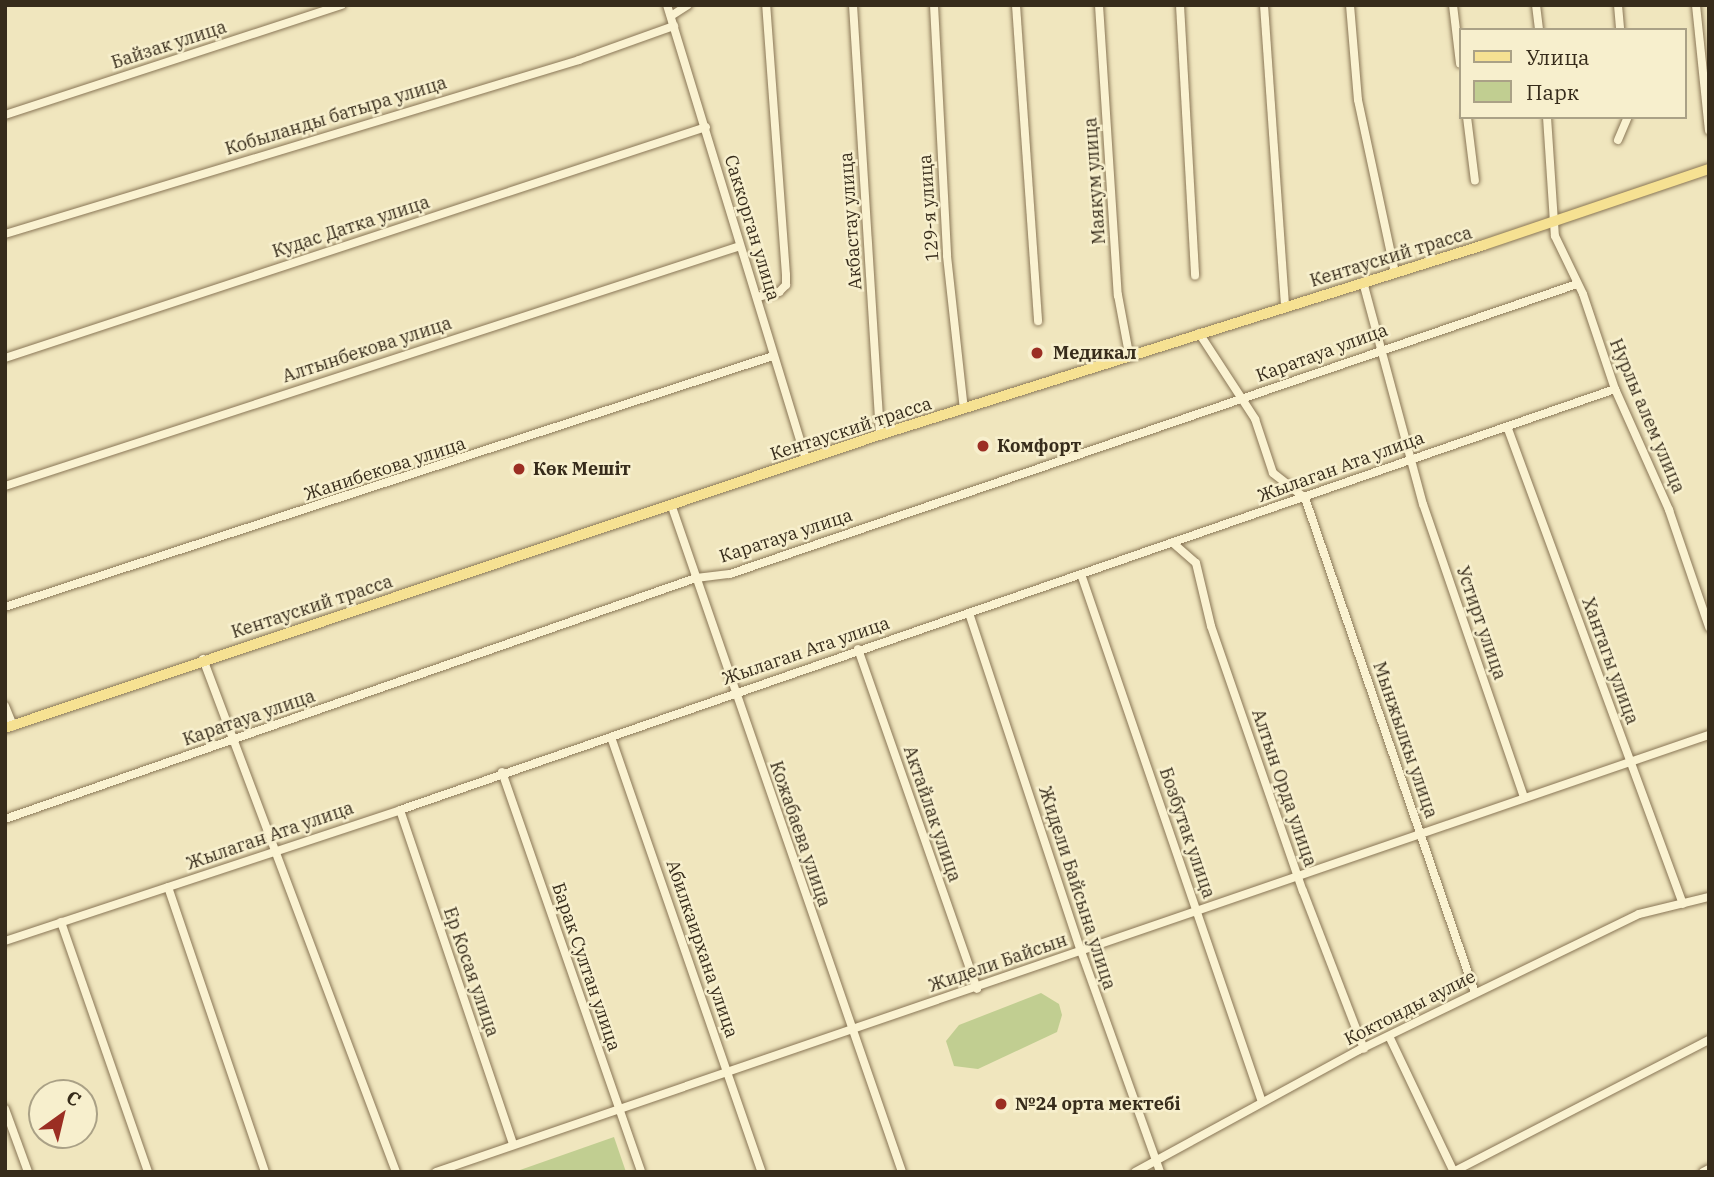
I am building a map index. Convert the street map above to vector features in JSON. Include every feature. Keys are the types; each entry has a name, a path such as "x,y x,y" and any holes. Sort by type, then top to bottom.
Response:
{"main road":[{"name":"Кентауский трасса","path":"9,727 203,659 880,435 1395,272 1709,169"}],"street":[{"name":"Байзак улица","path":"5,115 342,5"},
{"name":"Саккорган улица","path":"667,5 806,460"},
{"path":"671,16 688,5"},
{"path":"757,297 779,292 786,285 766,5"},
{"name":"Акбастау улица","path":"853,5 880,435"},
{"name":"129-я улица","path":"934,5 947,256 964,409"},
{"path":"1016,5 1038,321"},
{"name":"Маякум улица","path":"1099,5 1118,295 1129,354"},
{"path":"1180,5 1195,275"},
{"path":"1264,5 1285,307"},
{"path":"1350,5 1358,100 1395,272"},
{"path":"1453,5 1458,47"},
{"path":"1536,5 1539,28"},
{"path":"1618,5 1620,28"},
{"path":"1696,5 1709,130"},
{"name":"Кобыланды батыра улица","path":"5,234 579,60 674,26"},
{"path":"1467,119 1475,181"},
{"name":"Нурлы алем улица","path":"1547,119 1555,236 1577,284 1615,389 1670,510 1709,627"},
{"path":"1618,140 1627,119"},
{"name":"Кудас Датка улица","path":"5,358 706,128"},
{"name":"Алтынбекова улица","path":"5,486 740,246"},
{"name":"Устирт улица","path":"1363,282 1382,348 1392,403 1412,456 1423,504 1524,798"},
{"name":"Каратауа улица","path":"5,819 696,578 730,574 1118,437 1243,398 1382,348 1577,284"},
{"path":"1199,333 1255,419 1273,473 1305,498"},
{"name":"Жанибекова улица","path":"5,607 773,356"},
{"name":"Жылаган Ата улица","path":"5,941 275,848 400,810 858,649 1305,498 1412,456 1508,429 1615,389"},
{"name":"Хантагы улица","path":"1508,429 1683,904"},
{"name":"Мынжылкы улица","path":"1305,498 1475,993"},
{"name":"Кожабаева улица","path":"671,504 849,1030 902,1172"},
{"name":"Алтын Орда улица","path":"1173,543 1196,563 1211,626 1298,876 1364,1049"},
{"name":"Бозбутак улица","path":"1081,574 1262,1102"},
{"name":"Жидели Байсына улица","path":"970,613 1080,951 1160,1172"},
{"name":"Актайлак улица","path":"858,649 977,989"},
{"path":"203,659 396,1172"},
{"path":"5,706 9,727"},
{"name":"Жидели Байсын","path":"436,1172 727,1069 977,989 1196,909 1709,734"},
{"name":"Абилкаирхана улица","path":"611,737 762,1172"},
{"name":"Барак Султан улица","path":"502,772 641,1172"},
{"name":"Ер Косая улица","path":"400,810 513,1144"},
{"path":"168,887 265,1172"},
{"name":"Коктонды аулие","path":"1135,1172 1388,1036 1639,914 1709,897"},
{"path":"61,922 148,1172"},
{"path":"1388,1036 1454,1172 1709,1040"},
{"path":"5,1109 28,1172"},
{"path":"1703,1172 1709,1169"}],"green space":[{"path":"1041,993 1059,1004 1062,1015 1057,1032 978,1069 954,1066 946,1041 959,1025"},
{"path":"614,1137 626,1172 520,1170"}],"place":[{"name":"Медикал","path":"1037,353"},
{"name":"Комфорт","path":"983,446"},
{"name":"Көк Мешіт","path":"519,469"},
{"name":"№24 орта мектебі","path":"1001,1104"}]}
